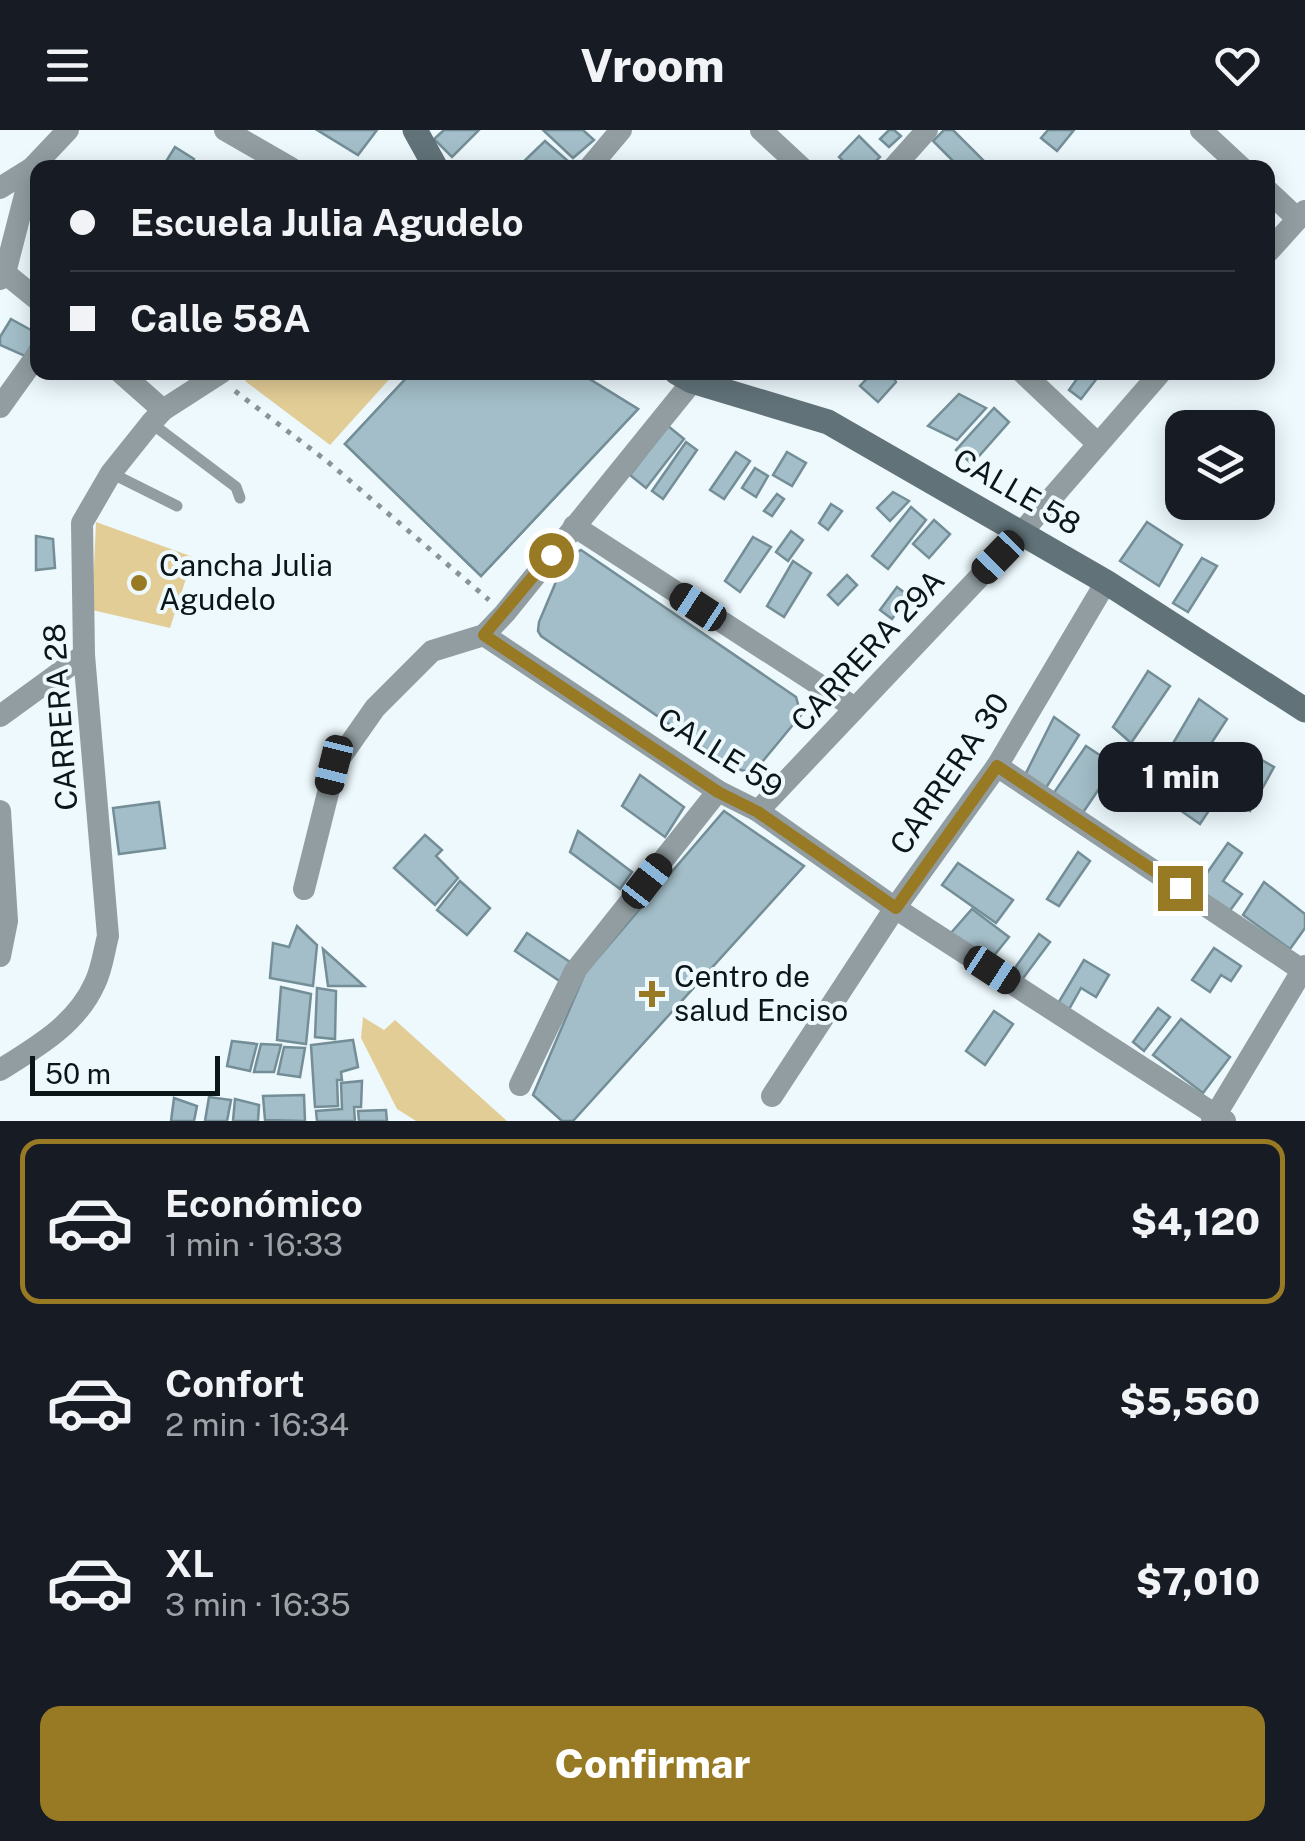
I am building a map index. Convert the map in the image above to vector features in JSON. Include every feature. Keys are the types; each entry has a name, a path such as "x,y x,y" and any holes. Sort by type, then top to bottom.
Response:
{"street":[{"path":"40,160 68,130"},
{"path":"224,130 277,160"},
{"path":"415,130 432,160"},
{"path":"596,160 621,130"},
{"path":"761,130 793,160"},
{"path":"900,160 927,130"},
{"path":"1200,130 1233,160"},
{"path":"0,188 30,169"},
{"path":"30,175 2,274 30,294"},
{"path":"1275,196 1301,215 1275,244"},
{"path":"0,407 30,365"},
{"path":"127,380 157,417"},
{"name":"CARRERA 28","path":"0,1070 61,1029 84,1003 96,981 108,936 84,656 82,524 111,473 157,417 212,380"},
{"path":"304,889 334,765 375,708 432,651 484,635 505,613 685,380"},
{"name":"CALLE 58","path":"704,380 828,422 1106,582 1305,710"},
{"path":"1030,380 1098,444"},
{"path":"1022,532 1153,380"},
{"path":"574,526 854,708"},
{"name":"CARRERA 29A","path":"758,812 1022,532"},
{"name":"CARRERA 30","path":"772,1096 896,908 997,766 1106,582"},
{"name":"CALLE 59","path":"484,635 718,792 758,812 896,908 1217,1119"},
{"path":"0,716 84,656"},
{"path":"997,766 1301,980 1217,1119"},
{"path":"520,1085 575,971 718,792"},
{"path":"0,812 7,921 0,956"}],"lane":[{"path":"157,417 236,487 240,498"},
{"path":"111,473 177,506"}],"path":[{"path":"225,380 505,613"}],"shaded area":[{"path":"246,380 389,380 330,445"},
{"name":"Cancha Julia Agudelo","path":"96,522 193,557 170,628 92,610"},
{"path":"363,1017 384,1030 395,1020 507,1121 416,1121 397,1109 361,1038"}],"building":[{"path":"317,130 377,130 358,155"},
{"path":"444,130 479,130 452,157 434,139"},
{"path":"543,130 583,130 594,140 573,158"},
{"path":"889,130 901,136 889,147 880,139"},
{"path":"944,130 953,130 983,160 952,160 933,141"},
{"path":"1048,130 1074,130 1057,151 1041,138"},
{"path":"859,136 880,157 842,160 839,157"},
{"path":"545,141 567,160 525,160"},
{"path":"175,147 194,159 194,160 167,160"},
{"path":"11,319 30,330 30,348 25,356 0,345 0,337"},
{"path":"405,380 591,380 638,409 481,576 345,444"},
{"path":"405,380 591,380 638,409 481,576 345,444"},
{"path":"866,380 896,382 878,402 860,386"},
{"path":"1076,380 1096,380 1081,399 1069,390"},
{"path":"959,394 986,408 957,440 928,426"},
{"path":"994,408 1009,422 972,464 956,450"},
{"path":"668,426 684,439 646,488 630,475"},
{"path":"686,442 697,450 663,499 652,491"},
{"path":"736,452 750,461 724,499 710,490"},
{"path":"787,452 806,463 792,486 773,475"},
{"path":"755,468 768,476 756,497 742,488"},
{"path":"893,492 909,501 890,521 877,508"},
{"path":"777,494 784,499 772,516 764,511"},
{"path":"831,504 842,511 828,530 819,523"},
{"path":"911,507 926,520 888,569 872,556"},
{"path":"934,520 950,534 929,558 913,544"},
{"path":"1147,522 1182,545 1159,586 1120,561"},
{"path":"791,531 803,540 788,561 776,552"},
{"path":"36,536 53,539 55,568 36,570"},
{"path":"753,537 771,547 740,592 725,581"},
{"path":"581,550 796,697 801,715 753,773 733,768 541,636 539,622 566,558"},
{"path":"1202,558 1217,566 1188,612 1173,603"},
{"path":"793,561 811,573 784,617 767,606"},
{"path":"847,575 857,585 838,605 828,595"},
{"path":"897,587 909,596 892,619 880,610"},
{"path":"1148,671 1170,686 1131,743 1113,727"},
{"path":"1199,699 1227,719 1172,804 1148,786"},
{"path":"1054,717 1079,735 1044,791 1023,779"},
{"path":"1086,746 1115,765 1082,814 1051,797"},
{"path":"1255,756 1274,767 1250,811 1232,800"},
{"path":"1205,770 1224,788 1200,824 1177,808"},
{"path":"640,775 684,807 665,837 622,806"},
{"path":"159,802 165,848 119,854 113,808"},
{"path":"724,811 804,866 573,1121 562,1121 533,1095 585,973"},
{"path":"578,831 632,872 620,889 570,852"},
{"path":"425,835 442,850 436,856 458,878 435,905 394,868"},
{"path":"1228,843 1242,853 1223,881 1242,894 1226,916 1193,893"},
{"path":"1078,852 1090,861 1059,906 1047,899"},
{"path":"958,863 1013,900 996,923 942,885"},
{"path":"460,881 490,908 467,935 437,910"},
{"path":"1264,882 1305,914 1305,928 1290,949 1243,915"},
{"path":"972,909 1009,937 988,963 950,934"},
{"path":"297,926 317,945 313,986 270,978 273,943 289,947"},
{"path":"527,933 573,964 561,982 515,951"},
{"path":"1039,934 1050,942 1021,981 1010,975"},
{"path":"1214,948 1241,966 1231,981 1221,975 1210,992 1192,980"},
{"path":"323,949 364,986 328,986"},
{"path":"1084,960 1109,975 1096,997 1081,988 1068,1011 1057,1005"},
{"path":"281,987 311,994 306,1044 277,1040"},
{"path":"317,988 336,991 335,1039 315,1037"},
{"path":"1158,1008 1170,1017 1144,1051 1133,1042"},
{"path":"994,1011 1013,1024 985,1065 966,1051"},
{"path":"1181,1019 1230,1057 1203,1093 1153,1055"},
{"path":"353,1040 358,1067 341,1072 342,1080 337,1080 338,1106 315,1107 311,1045"},
{"path":"232,1041 257,1044 250,1071 227,1066"},
{"path":"261,1044 281,1045 274,1072 254,1072"},
{"path":"284,1047 305,1048 300,1077 278,1074"},
{"path":"362,1081 361,1107 354,1107 355,1121 317,1121 316,1111 342,1109 341,1083"},
{"path":"304,1095 305,1121 265,1120 263,1096"},
{"path":"209,1097 231,1100 227,1121 205,1121"},
{"path":"174,1098 197,1106 194,1121 171,1121"},
{"path":"235,1099 259,1105 258,1121 233,1121"},
{"path":"386,1110 387,1121 359,1121 358,1111"}],"place":[{"name":"Cancha Julia Agudelo","path":"139,583"},
{"name":"Centro de salud Enciso","path":"652,994"}],"route":[{"path":"551,555 484,635 718,792 758,812 896,908 997,766 1180,888"}]}
